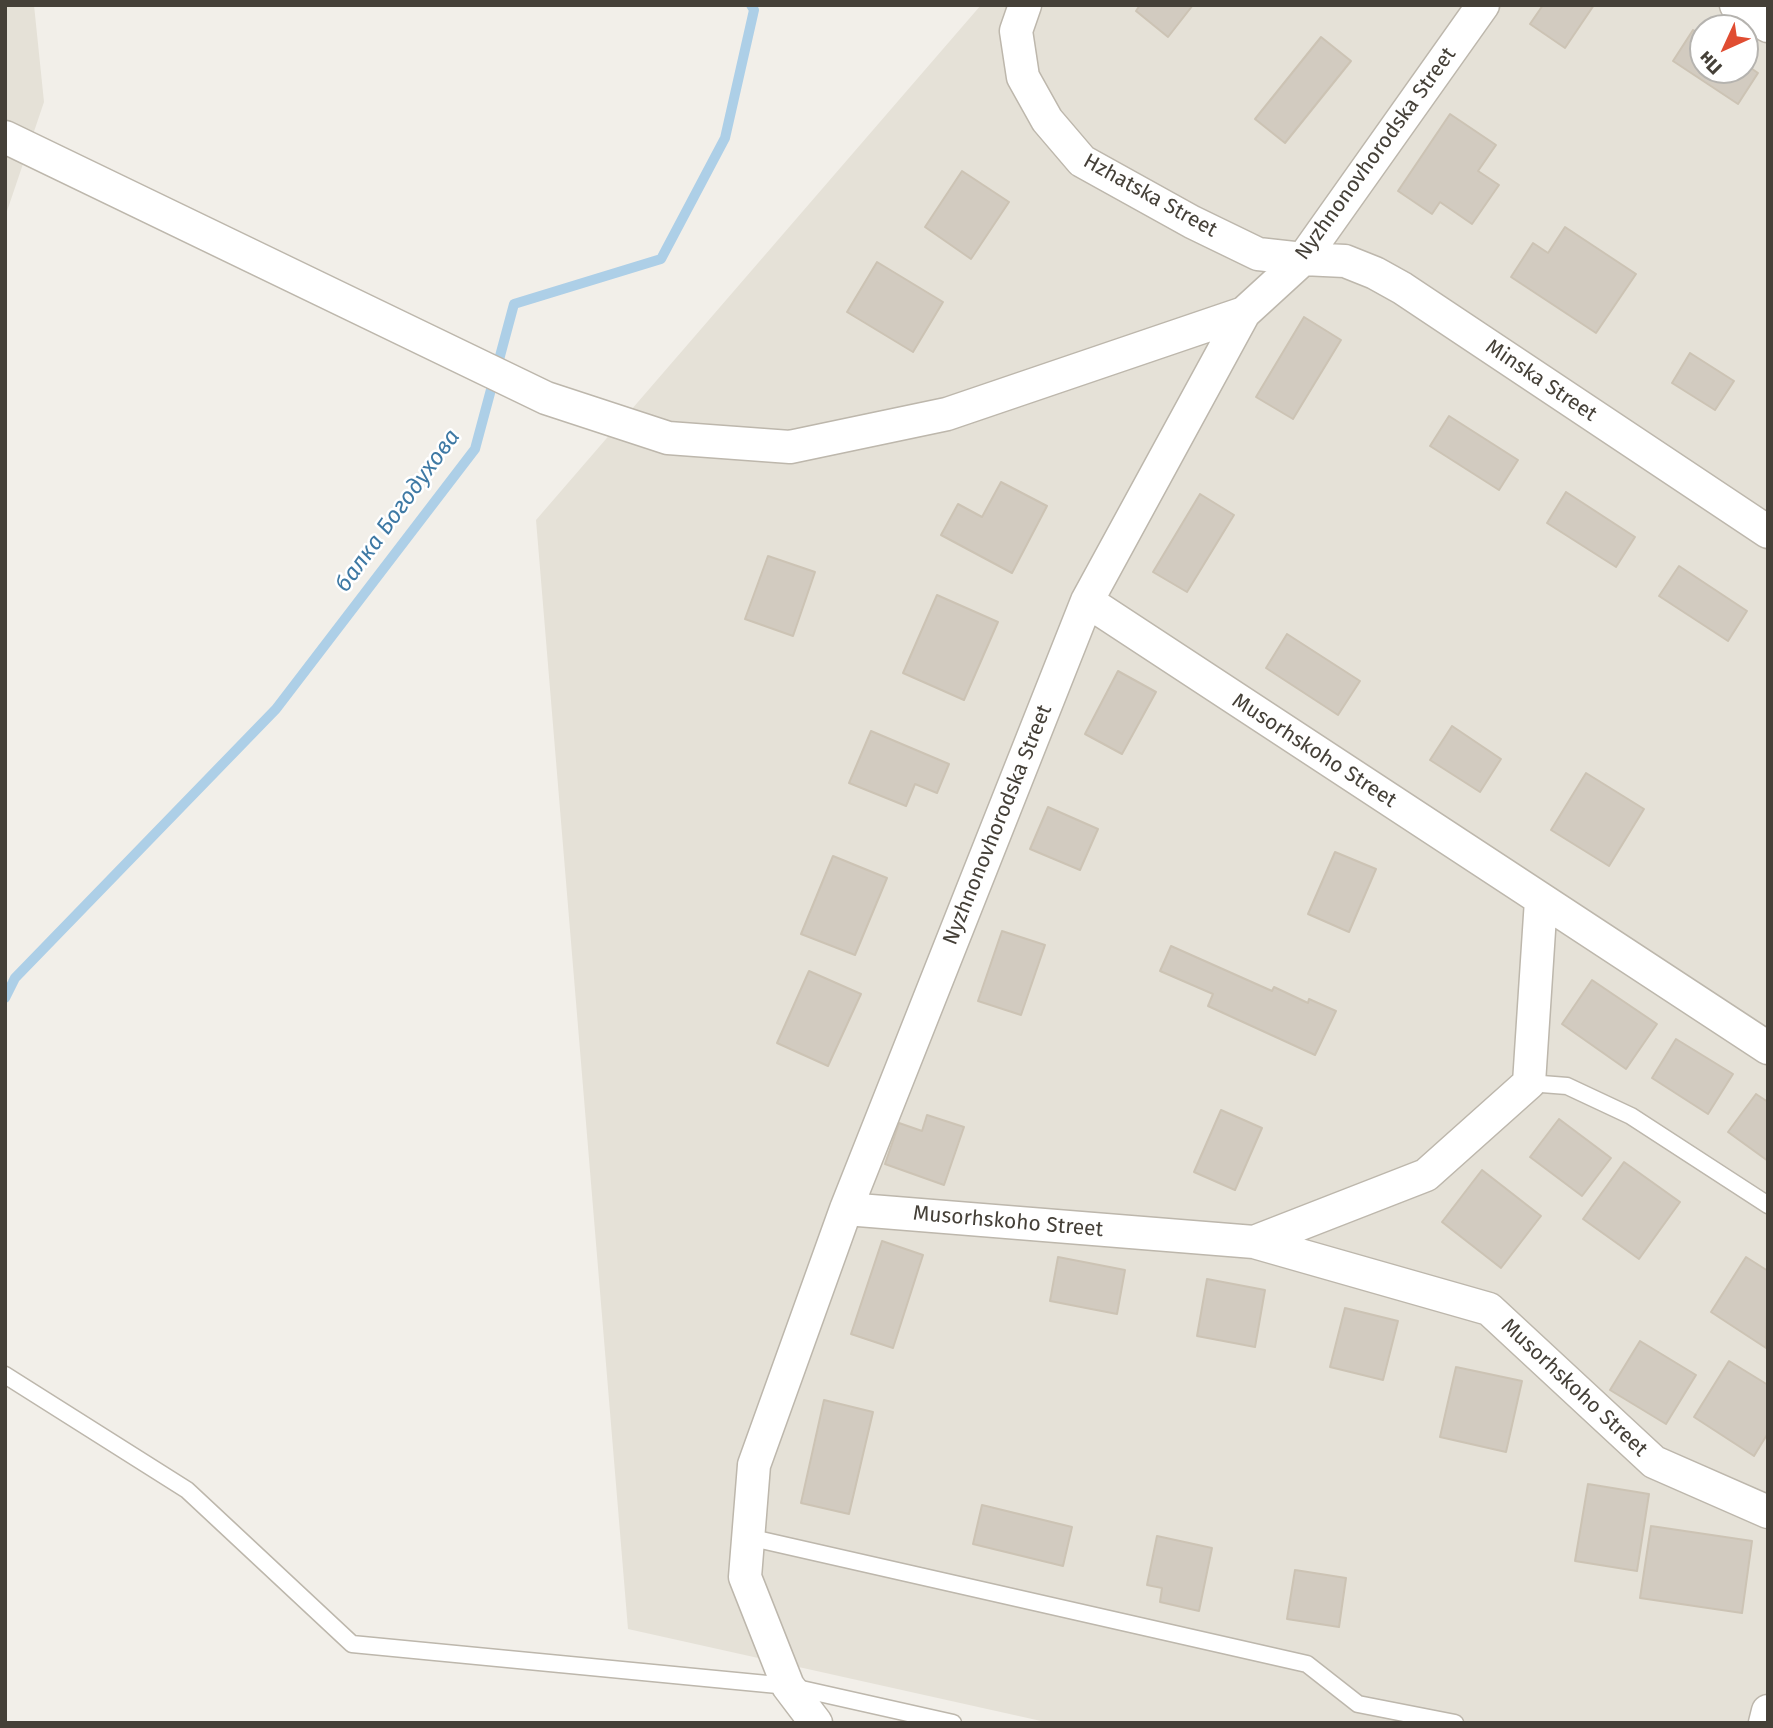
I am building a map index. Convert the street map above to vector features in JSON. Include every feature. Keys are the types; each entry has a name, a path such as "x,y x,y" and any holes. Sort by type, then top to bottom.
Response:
{"street":[{"name":"Hzhatska Street","path":"1025,5 1016,31 1023,77 1047,120 1082,161 1192,222 1258,254 1303,260"},
{"name":"Nyzhnonovhorodska Street","path":"816,1723 788,1686 744,1577 754,1465 846,1209 1087,601 1244,313 1303,260 1483,5"},
{"path":"1736,5 1768,26"},
{"path":"5,137 546,398 668,438 790,447 947,414 1244,313"},
{"name":"Minska Street","path":"1303,260 1345,261 1402,288 1768,532"},
{"name":"Musorhskoho Street","path":"1087,601 1768,1048"},
{"path":"1529,1083 1541,900"},
{"name":"Musorhskoho Street","path":"1254,1242 1426,1175 1529,1083"},
{"name":"Musorhskoho Street","path":"846,1209 1254,1242 1489,1309 1654,1462 1768,1513"},
{"path":"1765,1723 1768,1711"}],"lane":[{"path":"1529,1083 1567,1086 1631,1116 1768,1205"},
{"path":"5,1375 187,1490 352,1644 788,1686 953,1723"},
{"path":"748,1537 1307,1664 1358,1704 1455,1723"}],"shaded area":[{"path":"5,5 34,5 44,102 5,217"},
{"path":"981,5 1768,5 1768,1723 1050,1723 628,1629 536,520"}],"building":[{"path":"1140,5 1193,5 1168,37 1136,11"},
{"path":"1543,5 1594,5 1565,48 1530,24"},
{"path":"1689,36 1689,72 1673,61"},
{"path":"1321,37 1351,61 1285,143 1255,119"},
{"path":"1708,84 1751,84 1738,104"},
{"path":"1450,114 1496,145 1478,171 1499,185 1472,224 1440,202 1432,214 1398,191"},
{"path":"962,171 1009,202 971,259 925,227"},
{"path":"1565,227 1636,274 1596,333 1511,277 1533,243 1548,253"},
{"path":"877,262 943,302 913,352 847,312"},
{"path":"1304,317 1341,340 1293,419 1256,397"},
{"path":"1690,353 1734,381 1715,410 1672,383"},
{"path":"1449,416 1518,460 1499,490 1430,446"},
{"path":"1001,482 1047,506 1012,573 941,535 958,504 982,517"},
{"path":"1566,492 1635,537 1616,567 1547,523"},
{"path":"1200,494 1234,515 1187,592 1153,572"},
{"path":"768,556 815,572 793,636 745,619"},
{"path":"1679,566 1747,611 1728,641 1659,596"},
{"path":"937,595 998,622 964,700 903,673"},
{"path":"1287,634 1360,681 1338,715 1266,668"},
{"path":"1118,671 1156,692 1122,754 1085,734"},
{"path":"1452,726 1501,759 1480,792 1430,760"},
{"path":"871,731 949,764 937,793 915,784 906,806 849,783"},
{"path":"1586,773 1644,809 1609,866 1551,830"},
{"path":"1048,807 1098,829 1080,870 1030,849"},
{"path":"1335,852 1376,869 1349,932 1308,914"},
{"path":"833,856 887,878 855,955 801,934"},
{"path":"1002,931 1045,945 1021,1015 978,1001"},
{"path":"1171,946 1272,991 1274,987 1308,1003 1309,999 1336,1011 1315,1055 1208,1006 1213,994 1160,971"},
{"path":"809,971 861,994 828,1066 777,1043"},
{"path":"1592,980 1657,1024 1626,1069 1562,1024"},
{"path":"1676,1039 1733,1074 1708,1114 1652,1078"},
{"path":"1756,1094 1768,1102 1768,1161 1728,1132"},
{"path":"1221,1110 1262,1128 1235,1190 1194,1172"},
{"path":"927,1115 964,1127 944,1185 885,1164 899,1123 922,1131"},
{"path":"1559,1119 1611,1158 1582,1196 1530,1157"},
{"path":"1624,1162 1680,1202 1639,1259 1583,1219"},
{"path":"1482,1170 1541,1216 1501,1268 1442,1222"},
{"path":"882,1241 923,1255 893,1348 851,1334"},
{"path":"1058,1257 1125,1270 1117,1314 1050,1301"},
{"path":"1746,1257 1768,1271 1766,1348 1711,1312"},
{"path":"1207,1279 1265,1290 1255,1347 1197,1336"},
{"path":"1345,1308 1398,1321 1383,1380 1330,1367"},
{"path":"1640,1341 1696,1375 1666,1424 1610,1390"},
{"path":"1729,1361 1768,1385 1768,1433 1754,1456 1694,1417"},
{"path":"1456,1367 1522,1381 1506,1452 1440,1437"},
{"path":"824,1400 873,1412 849,1514 801,1503"},
{"path":"1588,1484 1649,1494 1637,1571 1575,1561"},
{"path":"982,1505 1072,1527 1063,1566 973,1544"},
{"path":"1651,1526 1752,1541 1742,1613 1640,1598"},
{"path":"1157,1536 1212,1548 1199,1611 1160,1602 1162,1588 1147,1585"},
{"path":"1295,1570 1346,1578 1339,1627 1287,1619"}],"waterway":[{"name":"балка Богодухова","path":"5,998 15,978 276,709 475,449 514,304 661,259 725,138 754,10 751,5"}]}
